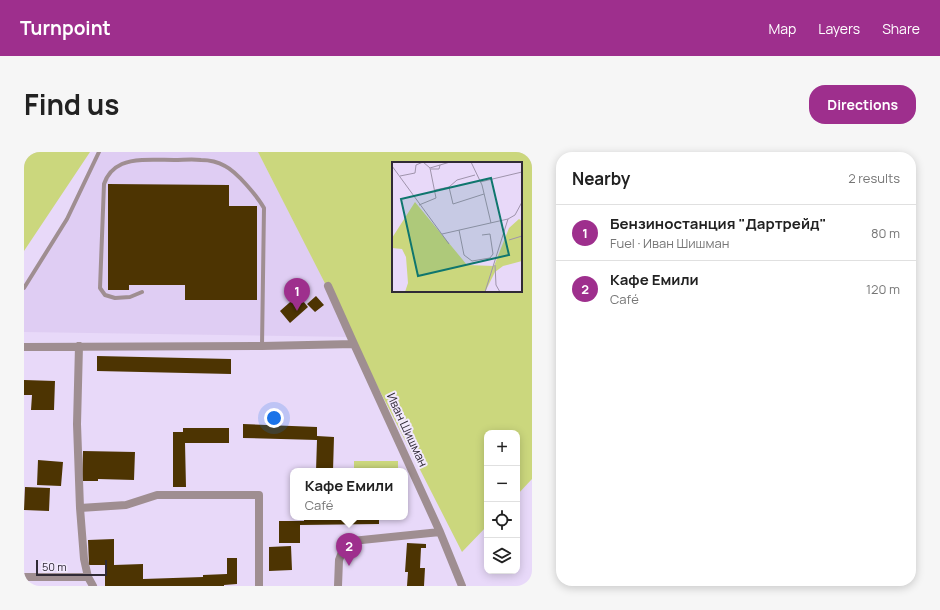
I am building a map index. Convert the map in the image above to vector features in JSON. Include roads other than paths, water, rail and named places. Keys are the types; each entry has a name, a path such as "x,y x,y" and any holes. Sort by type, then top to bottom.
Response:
{"street":[{"name":"Иван Шишман","path":"328,286 440,532 462,586"},
{"path":"24,347 354,344"},
{"path":"79,346 77,424 80,508 84,559 88,577 93,586"},
{"path":"80,508 126,505 157,495 259,495 259,586"},
{"path":"338,586 339,560 344,547 352,541 440,532"},
{"path":"24,577 88,577"}],"lane":[{"path":"24,288 67,219 99,152"},
{"path":"142,292 130,297 115,298 105,295 100,288 104,184 106,178 121,164 131,161 200,160 216,162 226,166 259,199 264,208 262,346"}],"place":[{"name":"Бензиностанция \"Дартрейд\"","path":"297,311"},
{"name":"Кафе Емили","path":"349,566"}]}
